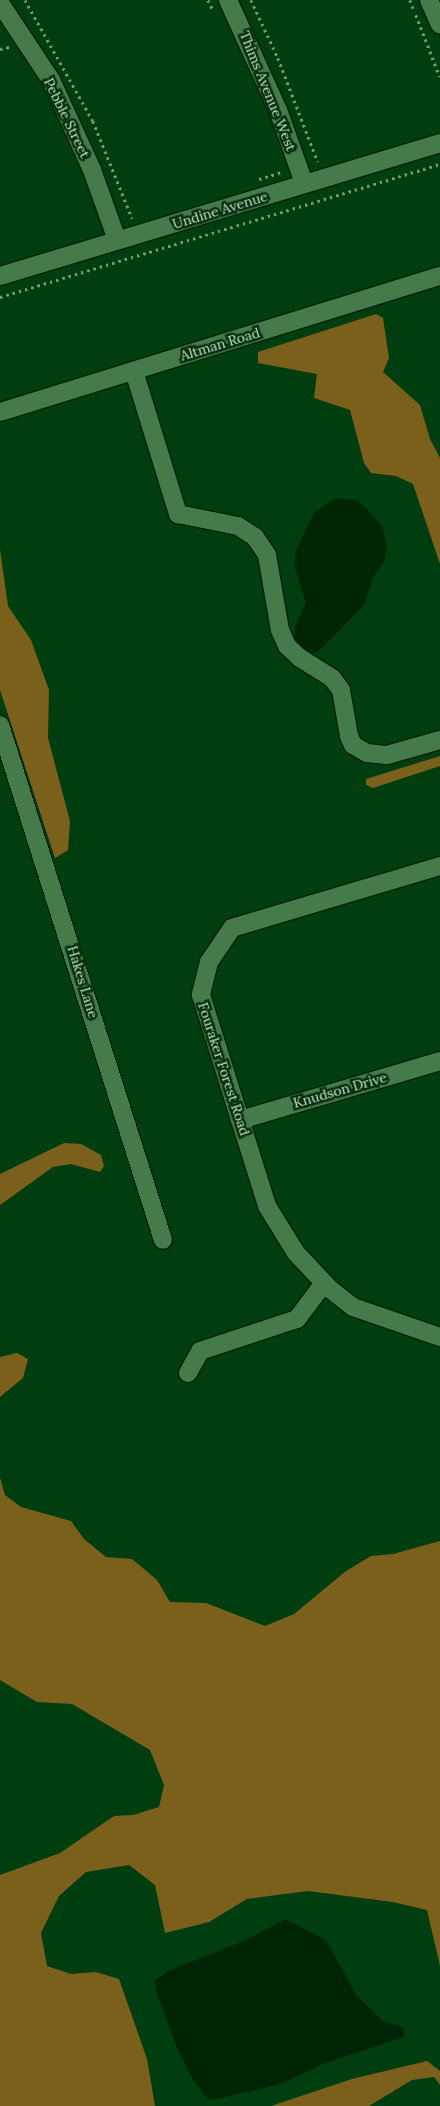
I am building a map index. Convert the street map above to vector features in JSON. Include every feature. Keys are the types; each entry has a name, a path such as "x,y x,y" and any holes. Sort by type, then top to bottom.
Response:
{"street":[{"name":"Thims Avenue West","path":"228,0 278,110 304,183"},
{"path":"429,0 440,25"},
{"name":"Pebble Street","path":"3,14 51,80 92,170 117,240"},
{"name":"Undine Avenue","path":"0,276 440,143"},
{"name":"Altman Road","path":"0,412 440,276"},
{"path":"134,371 178,514 238,526 255,537 267,556 280,630 287,646 300,658 332,678 341,690 349,736 354,745 367,753 386,755 440,740"},
{"name":"Hakes Lane","path":"0,725 163,1240"},
{"name":"Fouraker Forest Road","path":"440,866 232,928 209,962 201,995 267,1206 296,1253 324,1282 353,1307 440,1337"},
{"name":"Knudson Drive","path":"240,1120 440,1061"},
{"path":"188,1373 200,1351 297,1319 324,1282"}],"path":[{"path":"251,0 278,58 318,162"},
{"path":"410,0 440,77"},
{"path":"0,298 440,164"}],"shaded area":[{"path":"376,314 383,318 389,358 383,372 420,405 430,439 440,458 440,564 413,484 396,476 371,473 364,463 350,410 314,398 317,374 258,363 258,352"},
{"path":"335,498 356,500 364,506 382,526 387,545 384,561 373,578 364,605 319,651 308,654 295,641 295,626 306,603 294,565 296,551 314,513"},
{"path":"0,549 8,606 31,640 49,690 48,738 70,821 68,850 55,858 0,690"},
{"path":"440,756 440,766 373,788 366,785 366,779"},
{"path":"64,1143 81,1144 101,1155 104,1166 100,1172 71,1164 53,1167 0,1205 0,1174"},
{"path":"17,1353 28,1359 23,1378 0,1397 0,1357"},
{"path":"0,1478 5,1495 21,1507 71,1521 84,1539 106,1557 132,1559 157,1580 170,1602 206,1603 265,1626 294,1614 346,1571 371,1556 393,1554 440,1541 440,1966 427,1910 393,1902 308,1891 247,1899 209,1922 165,1933 155,1885 129,1865 86,1872 59,1896 41,1933 47,1966 71,1974 96,1972 119,1979 147,2059 155,2106 0,2106 0,1875 60,1853 114,1816 133,1815 159,1807 164,1785 150,1750 72,1704 37,1702 0,1680"},
{"path":"285,1919 326,1940 357,1996 384,2022 403,2027 404,2037 323,2064 280,2084 213,2100 207,2099 192,2078 177,2048 156,1991 155,1981 168,1971 246,1940"},
{"path":"427,2061 440,2071 440,2085 434,2077 412,2080 369,2106 271,2106 352,2079"}]}
